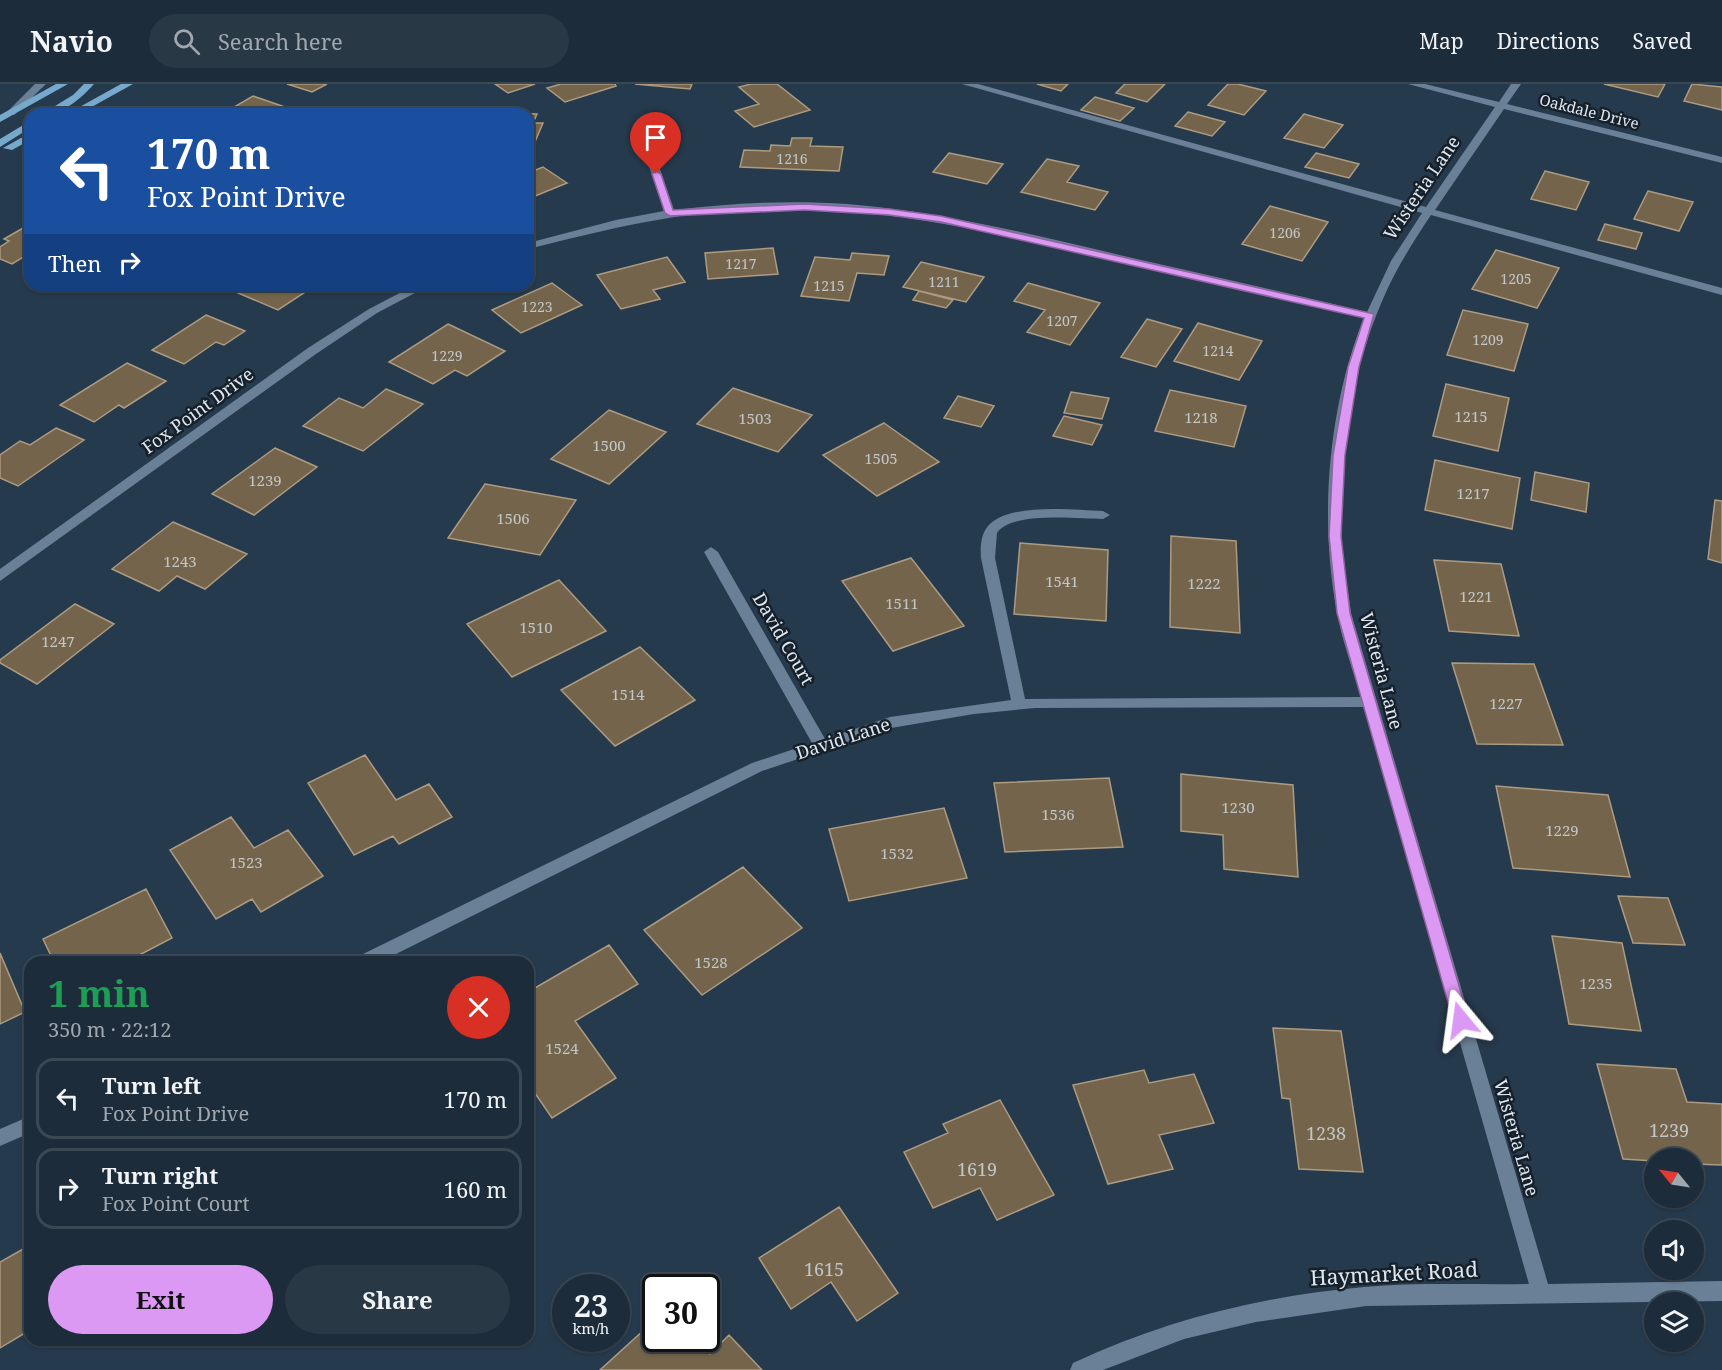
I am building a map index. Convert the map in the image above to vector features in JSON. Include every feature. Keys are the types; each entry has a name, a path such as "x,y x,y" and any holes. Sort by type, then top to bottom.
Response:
{"main road":[{"path":"0,119 63,84"},
{"path":"58,108 76,98 89,84"},
{"path":"83,108 126,84"},
{"path":"0,144 24,128"},
{"path":"0,152 24,139"}],"street":[{"path":"11,113 41,84"},
{"path":"967,84 1722,292"},
{"name":"Oakdale Drive","path":"1413,84 1722,160"},
{"name":"Wisteria Lane","path":"1516,84 1395,262 1370,316 1353,367 1339,455 1335,536 1344,613 1368,702 1541,1293"},
{"path":"643,134 670,213"},
{"path":"534,244 597,227 670,213 804,207 889,212 941,219 1370,316"},
{"name":"Fox Point Drive","path":"0,576 312,351 373,311 412,291"},
{"path":"1019,704 988,558 987,541 995,526 1013,516 1103,515"},
{"name":"David Court","path":"711,552 821,745"},
{"name":"David Lane","path":"375,956 757,767 890,723 1019,704 1104,701 1368,702"},
{"path":"0,1138 24,1127"},
{"name":"Haymarket Road","path":"1080,1370 1186,1328 1238,1314 1310,1301 1366,1296 1722,1292"}],"building":[{"path":"287,84 327,84 312,92"},
{"path":"495,84 535,84 508,93"},
{"path":"561,84 615,84 616,86 565,102 547,88"},
{"path":"635,84 692,84 690,89"},
{"path":"751,84 777,84 810,110 754,127 735,111 759,104 739,87"},
{"path":"1037,84 1068,84 1061,91"},
{"path":"1125,84 1165,84 1147,102 1116,93"},
{"path":"1228,84 1238,84 1266,91 1244,115 1208,105"},
{"path":"1604,84 1665,84 1658,97"},
{"path":"1692,84 1722,87 1722,110 1684,101"},
{"path":"253,96 282,106 279,108 232,108"},
{"path":"1095,97 1134,108 1120,121 1081,110"},
{"path":"1188,112 1225,122 1212,136 1175,126"},
{"path":"1304,114 1343,125 1324,148 1284,138"},
{"path":"534,123 543,123 534,144"},
{"path":"792,138 812,138 810,146 843,147 839,171 740,167 744,150 770,151 771,145 790,146"},
{"path":"949,153 1003,164 987,184 933,172"},
{"path":"1316,153 1359,164 1349,178 1305,167"},
{"path":"1047,159 1079,166 1067,182 1108,192 1095,210 1021,192"},
{"path":"543,167 567,183 534,197 534,171"},
{"path":"1545,171 1589,182 1576,210 1531,199"},
{"path":"1648,191 1693,202 1679,231 1634,219"},
{"path":"1270,206 1328,222 1302,261 1242,244"},
{"path":"1605,224 1642,233 1636,249 1598,240"},
{"path":"24,227 24,257 12,264 0,259 0,247 9,241 4,239"},
{"path":"773,248 778,274 708,279 705,253"},
{"path":"1496,250 1559,268 1537,308 1472,289"},
{"path":"852,253 889,256 884,275 857,273 849,301 801,296 815,257 850,260"},
{"path":"667,257 685,282 653,290 660,299 621,309 597,275"},
{"path":"921,262 984,277 966,302 903,287"},
{"path":"552,283 582,305 521,333 492,310"},
{"path":"1028,283 1100,303 1070,345 1027,332 1045,310 1014,301"},
{"path":"238,291 307,291 278,310 236,292"},
{"path":"919,291 953,300 946,308 913,300"},
{"path":"1463,310 1528,324 1514,371 1447,355"},
{"path":"206,315 245,331 224,345 216,342 184,364 152,350"},
{"path":"1147,319 1182,329 1156,367 1121,357"},
{"path":"1198,323 1262,341 1239,380 1174,361"},
{"path":"448,324 505,351 467,376 455,370 433,384 389,362"},
{"path":"127,363 166,381 124,408 119,405 94,422 60,405"},
{"path":"1446,384 1509,398 1498,451 1433,436"},
{"path":"733,388 812,415 778,452 697,424"},
{"path":"386,389 423,404 363,451 303,426 339,398 363,408"},
{"path":"1170,390 1246,406 1234,447 1155,431"},
{"path":"1071,392 1109,398 1102,419 1064,413"},
{"path":"958,396 994,406 981,427 944,418"},
{"path":"609,410 666,432 609,484 551,459"},
{"path":"1064,416 1102,425 1092,445 1053,436"},
{"path":"884,423 939,462 877,496 823,455"},
{"path":"56,428 84,440 18,486 0,478 0,455 20,441 30,445"},
{"path":"275,448 317,467 254,515 212,494"},
{"path":"1435,460 1520,478 1512,529 1425,510"},
{"path":"1535,472 1589,483 1586,512 1531,500"},
{"path":"485,484 576,500 540,555 448,538"},
{"path":"1715,500 1722,501 1722,563 1708,559"},
{"path":"173,522 247,554 205,589 177,576 159,591 112,569"},
{"path":"1171,536 1236,541 1240,633 1170,627"},
{"path":"1020,543 1108,550 1106,621 1014,614"},
{"path":"911,558 964,626 893,651 842,581"},
{"path":"1434,560 1501,564 1519,636 1449,631"},
{"path":"559,580 606,631 512,677 467,624"},
{"path":"75,604 114,624 37,684 0,663 0,660"},
{"path":"640,647 695,700 615,746 561,690"},
{"path":"1452,663 1534,664 1563,745 1477,744"},
{"path":"365,755 396,800 429,784 452,817 399,844 393,836 354,855 308,783"},
{"path":"1181,774 1293,785 1298,877 1224,869 1223,835 1181,831"},
{"path":"1109,778 1123,847 1005,852 994,783"},
{"path":"1496,786 1608,795 1630,877 1513,868"},
{"path":"944,808 967,878 849,901 829,829"},
{"path":"231,817 254,848 288,830 323,876 261,912 252,899 216,919 170,850"},
{"path":"743,867 802,928 702,995 644,930"},
{"path":"146,889 172,938 138,956 51,956 43,939"},
{"path":"1618,896 1668,898 1685,945 1633,943"},
{"path":"1552,936 1622,943 1641,1031 1569,1024"},
{"path":"609,945 638,984 575,1021 616,1078 552,1118 534,1092 534,989"},
{"path":"0,953 24,1012 0,1024"},
{"path":"1273,1028 1341,1031 1363,1172 1299,1169 1290,1099 1282,1098"},
{"path":"1597,1064 1676,1069 1687,1102 1722,1104 1722,1165 1704,1164 1704,1148 1644,1148 1644,1160 1623,1159"},
{"path":"1144,1070 1149,1083 1194,1074 1214,1123 1159,1135 1173,1169 1108,1184 1073,1085"},
{"path":"1000,1100 1054,1195 997,1220 980,1188 933,1208 904,1152 948,1133 943,1124"},
{"path":"839,1207 898,1293 857,1321 831,1282 791,1309 759,1258"},
{"path":"24,1248 24,1334 0,1348 0,1262"},
{"path":"642,1332 642,1352 708,1352 710,1354 720,1352 720,1344 729,1335 762,1370 600,1370 620,1352 630,1352 630,1343"}],"route":[{"path":"656,174 670,213 804,207 856,209 941,219 1370,316 1353,367 1339,455 1335,536 1344,613 1461,1020"}]}
